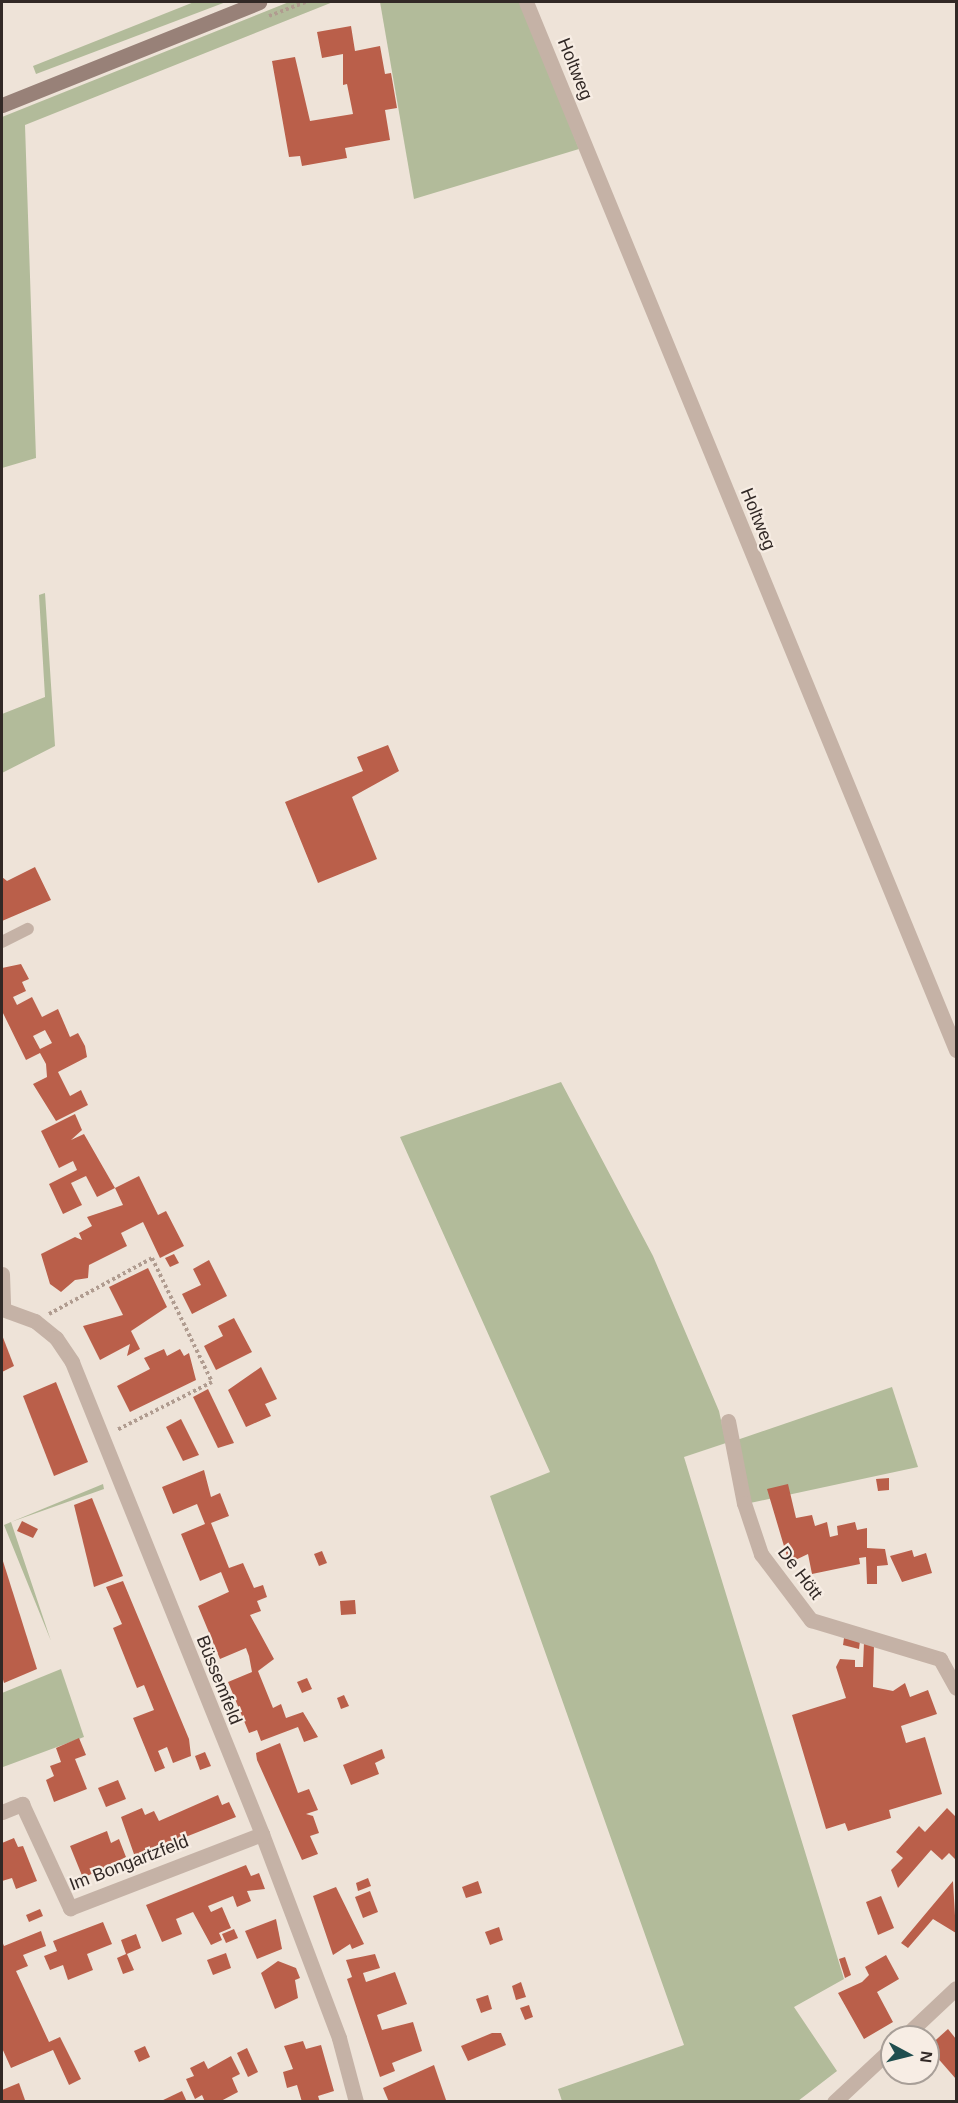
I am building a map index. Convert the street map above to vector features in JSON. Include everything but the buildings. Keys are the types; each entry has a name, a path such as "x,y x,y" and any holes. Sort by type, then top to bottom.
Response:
{"main road":[{"path":"2,105 259,2"}],"street":[{"name":"Holtweg","path":"526,2 957,1050"},
{"path":"2,1274 2,1309"},
{"name":"Büssemfeld","path":"2,1309 35,1321 56,1338 72,1362 103,1437 113,1473 262,1834 339,2038 356,2102"},
{"name":"De Hött","path":"728,1421 744,1503 761,1554 811,1620 940,1659 957,1688"},
{"name":"Im Bongartzfeld","path":"2,1812 22,1804 70,1908 262,1834"},
{"path":"917,2025 957,1988"},
{"path":"834,2102 880,2059"}],"lane":[{"path":"2,942 28,928"}],"path":[{"path":"35,1321 152,1258 212,1382 103,1437"}],"green space":[{"path":"194,2 226,2 36,74 33,66"},
{"path":"289,2 333,2 25,125 36,458 2,468 2,117"},
{"path":"380,2 522,2 579,149 414,199"},
{"path":"45,593 55,746 2,773 2,714 45,697 39,595"},
{"path":"561,1082 653,1256 719,1411 726,1443 684,1457 844,1979 794,2007 837,2071 798,2101 562,2101 558,2089 684,2045 490,1496 550,1472 400,1137"},
{"path":"892,1387 918,1467 750,1503 737,1440"},
{"path":"103,1484 104,1489 11,1522"},
{"path":"11,1522 51,1641 4,1525"},
{"path":"61,1669 84,1737 3,1767 2,1693"}]}
